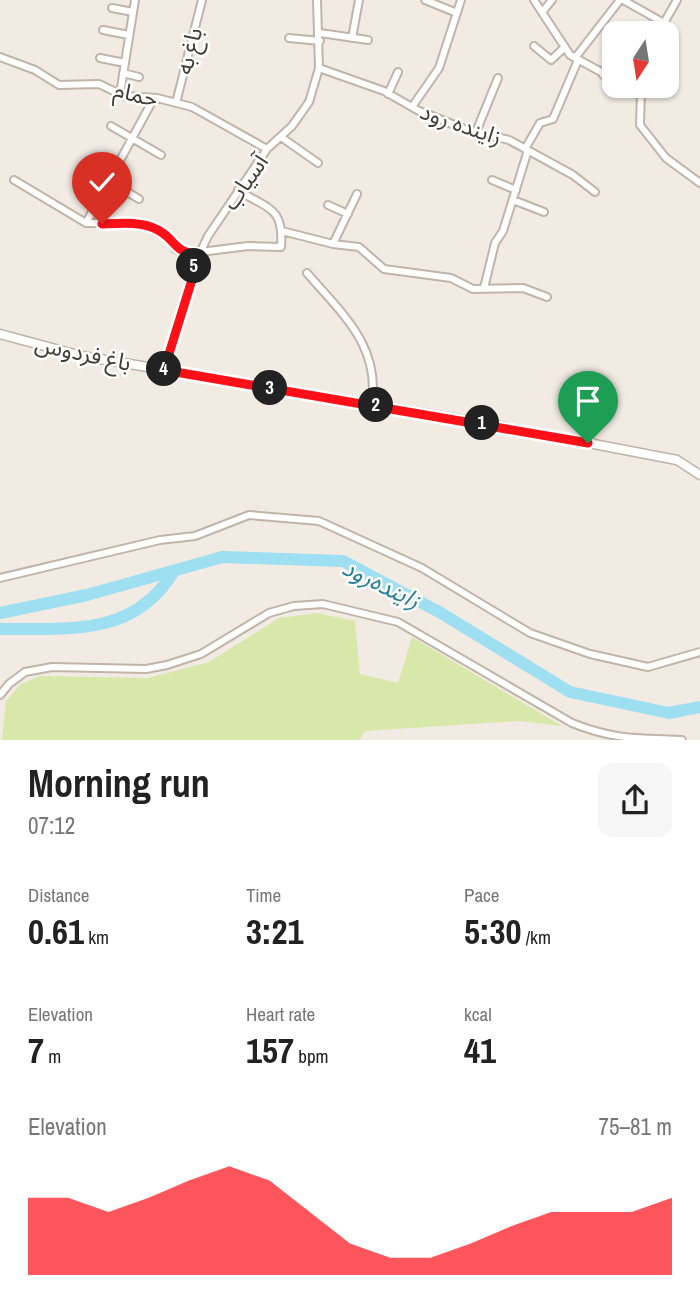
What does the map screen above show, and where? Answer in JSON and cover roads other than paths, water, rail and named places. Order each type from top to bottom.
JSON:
[{"type":"street","points":[[120,94],[135,0]]},
{"type":"street","name":"باغ به","points":[[176,103],[202,0]]},
{"type":"street","name":"آسیاب","points":[[164,370],[200,254],[238,190],[267,149],[292,126],[309,102],[319,68],[317,0]]},
{"type":"street","points":[[352,38],[359,0]]},
{"type":"street","points":[[425,0],[457,13]]},
{"type":"street","points":[[412,107],[439,68],[461,0]]},
{"type":"street","points":[[534,0],[544,10],[565,47],[577,59],[602,74]]},
{"type":"street","points":[[544,10],[552,0]]},
{"type":"street","points":[[484,288],[495,243],[503,231],[527,149],[540,123],[553,119],[577,59],[622,0],[664,23],[677,0]]},
{"type":"street","points":[[112,8],[133,12]]},
{"type":"street","points":[[103,30],[129,34]]},
{"type":"street","points":[[289,38],[368,40]]},
{"type":"street","points":[[534,46],[551,60],[565,47]]},
{"type":"street","name":"حمام","points":[[0,57],[35,70],[59,85],[99,84],[120,94],[176,103],[219,119],[267,149]]},
{"type":"street","points":[[100,58],[125,63]]},
{"type":"street","name":"زاینده رود","points":[[319,68],[476,132],[509,140],[573,175],[595,192]]},
{"type":"street","points":[[388,94],[398,72]]},
{"type":"street","points":[[123,73],[139,77]]},
{"type":"street","points":[[476,132],[498,78]]},
{"type":"street","points":[[86,223],[154,98]]},
{"type":"street","points":[[641,98],[640,125],[666,158],[700,183]]},
{"type":"street","points":[[111,126],[162,155]]},
{"type":"street","points":[[281,137],[318,163]]},
{"type":"street","points":[[97,174],[139,199]]},
{"type":"street","points":[[14,180],[86,223],[134,223],[155,228],[167,236],[175,249],[185,254],[200,254],[227,248],[281,247],[279,216],[238,190]]},
{"type":"street","points":[[492,180],[516,190]]},
{"type":"street","points":[[333,244],[357,194]]},
{"type":"street","points":[[513,200],[544,212]]},
{"type":"street","points":[[328,205],[348,214]]},
{"type":"street","points":[[282,231],[333,244],[359,247],[384,269],[451,278],[472,289],[523,288],[547,297]]},
{"type":"street","points":[[307,273],[359,333],[373,373],[372,405]]},
{"type":"street","name":"باغ فردوس","points":[[0,334],[82,356],[677,460],[700,475]]},
{"type":"street","points":[[0,578],[160,540],[195,536],[249,515],[319,521],[422,568],[530,633],[648,667],[700,652]]},
{"type":"street","points":[[0,695],[25,672],[52,667],[146,669],[167,665],[201,654],[270,613],[295,606],[323,604],[398,622],[572,723],[596,733],[621,739],[682,740]]},
{"type":"waterway","name":"زاینده‌رود","points":[[0,613],[87,595],[222,557],[343,561],[441,613],[570,692],[669,713],[700,707]]},
{"type":"waterway","points":[[0,629],[75,628],[119,619],[158,593],[174,571]]}]
